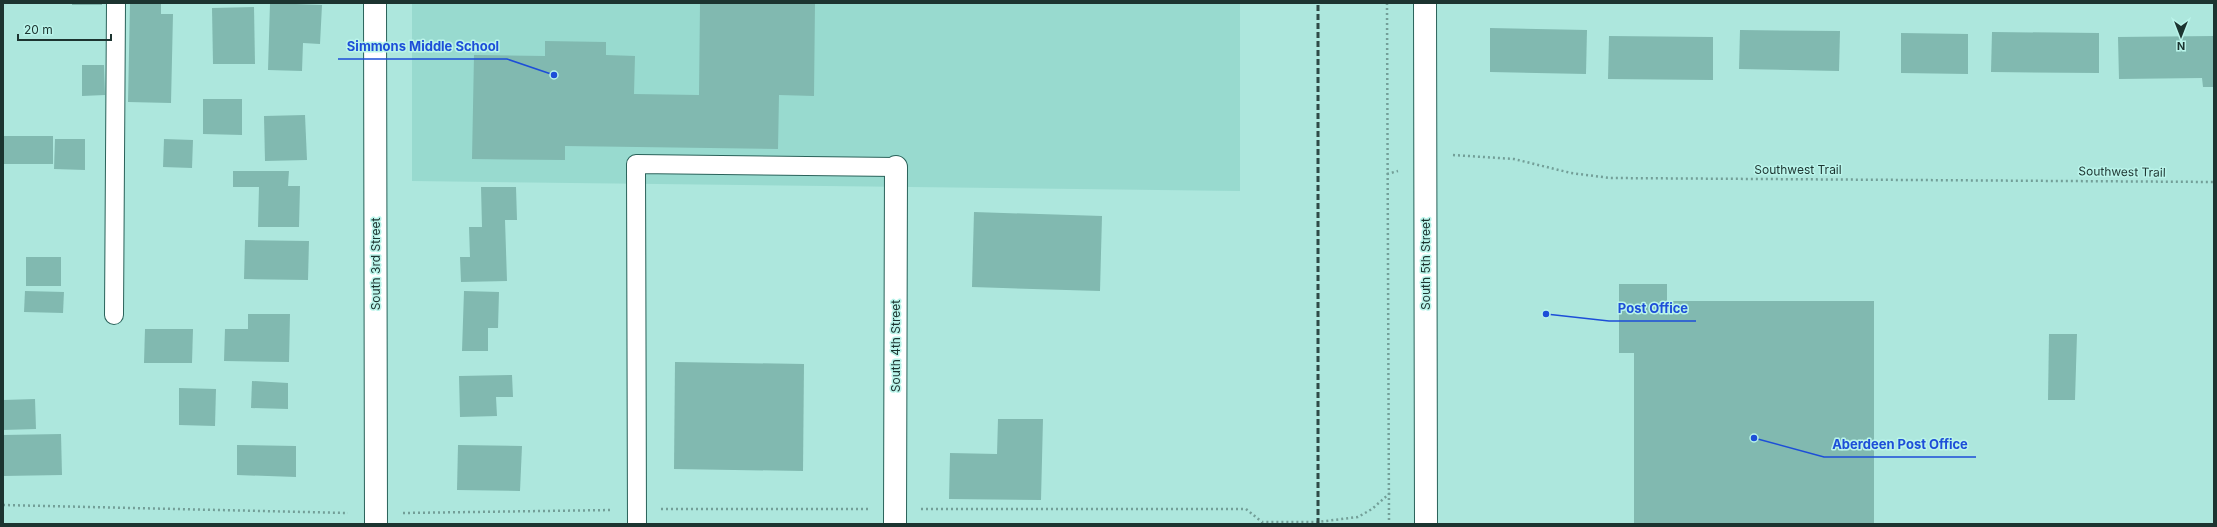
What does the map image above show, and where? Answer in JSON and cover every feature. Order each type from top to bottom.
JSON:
[{"type":"street","name":"South 3rd Street","points":[[375,3],[376,524]]},
{"type":"street","name":"South 5th Street","points":[[1425,3],[1426,524]]},
{"type":"street","name":"South 4th Street","points":[[895,524],[896,167]]},
{"type":"lane","points":[[114,315],[116,3]]},
{"type":"lane","points":[[637,524],[636,164],[896,167]]},
{"type":"path","points":[[1387,3],[1389,524]]},
{"type":"path","name":"Southwest Trail","points":[[1387,174],[1426,161],[1454,155],[1514,159],[1572,173],[1610,178],[2214,182]]},
{"type":"path","points":[[1246,509],[1262,522],[1318,522],[1358,517],[1372,509],[1390,493]]},
{"type":"shaded area","points":[[412,3],[1240,3],[1240,191],[412,181]]},
{"type":"building","points":[[72,3],[102,3],[102,5],[72,5]]},
{"type":"building","points":[[130,3],[161,3],[161,14],[173,14],[171,103],[128,102]]},
{"type":"building","points":[[270,3],[322,5],[320,44],[303,43],[302,71],[268,70]]},
{"type":"building","points":[[700,3],[815,3],[814,96],[779,95],[778,149],[565,146],[565,160],[472,159],[474,55],[545,56],[545,41],[606,42],[606,55],[635,56],[634,94],[699,95]]},
{"type":"building","points":[[254,7],[255,64],[213,64],[212,8]]},
{"type":"building","points":[[1490,28],[1587,30],[1586,74],[1490,72]]},
{"type":"building","points":[[1740,30],[1840,31],[1839,71],[1739,69]]},
{"type":"building","points":[[1992,32],[2099,33],[2099,73],[1991,72]]},
{"type":"building","points":[[1901,33],[1968,34],[1968,74],[1901,73]]},
{"type":"building","points":[[1609,36],[1713,37],[1713,80],[1608,79]]},
{"type":"building","points":[[2214,36],[2214,87],[2203,87],[2202,78],[2119,79],[2118,37]]},
{"type":"building","points":[[82,65],[104,65],[105,95],[82,96]]},
{"type":"building","points":[[203,99],[242,99],[242,135],[203,134]]},
{"type":"building","points":[[305,115],[307,160],[265,161],[264,116]]},
{"type":"building","points":[[3,136],[53,136],[53,164],[3,164]]},
{"type":"building","points":[[55,139],[85,139],[85,170],[54,169]]},
{"type":"building","points":[[164,139],[193,140],[192,168],[163,167]]},
{"type":"building","points":[[233,171],[289,171],[288,186],[300,186],[299,227],[258,227],[259,187],[233,187]]},
{"type":"building","points":[[481,187],[516,187],[517,220],[505,220],[507,281],[461,282],[460,257],[470,257],[469,227],[482,227]]},
{"type":"building","points":[[974,212],[1102,216],[1100,291],[972,287]]},
{"type":"building","points":[[245,240],[309,241],[308,280],[244,279]]},
{"type":"building","points":[[26,257],[61,257],[61,286],[26,286]]},
{"type":"building","points":[[1619,284],[1667,284],[1667,301],[1874,301],[1874,524],[1634,524],[1634,353],[1619,353]]},
{"type":"building","points":[[25,291],[64,292],[63,313],[24,312]]},
{"type":"building","points":[[464,291],[499,292],[498,328],[488,328],[488,351],[462,351]]},
{"type":"building","points":[[248,314],[290,314],[289,362],[224,361],[225,329],[248,329]]},
{"type":"building","points":[[145,329],[193,329],[192,363],[144,363]]},
{"type":"building","points":[[2049,334],[2077,334],[2075,400],[2048,400]]},
{"type":"building","points":[[675,362],[804,364],[803,471],[674,469]]},
{"type":"building","points":[[512,375],[513,397],[496,397],[497,416],[460,417],[459,376]]},
{"type":"building","points":[[252,381],[288,383],[288,409],[251,408]]},
{"type":"building","points":[[179,388],[216,389],[215,426],[179,425]]},
{"type":"building","points":[[35,399],[36,429],[3,430],[3,400]]},
{"type":"building","points":[[998,419],[1043,419],[1041,500],[949,499],[950,453],[997,454]]},
{"type":"building","points":[[61,434],[62,475],[3,476],[3,435]]},
{"type":"building","points":[[237,445],[296,446],[296,477],[237,475]]},
{"type":"building","points":[[458,445],[522,446],[520,491],[457,490]]},
{"type":"railway","points":[[1318,3],[1318,524]]},
{"type":"place","name":"Simmons Middle School","points":[[554,75]]},
{"type":"place","name":"Post Office","points":[[1546,314]]},
{"type":"place","name":"Aberdeen Post Office","points":[[1754,438]]}]
